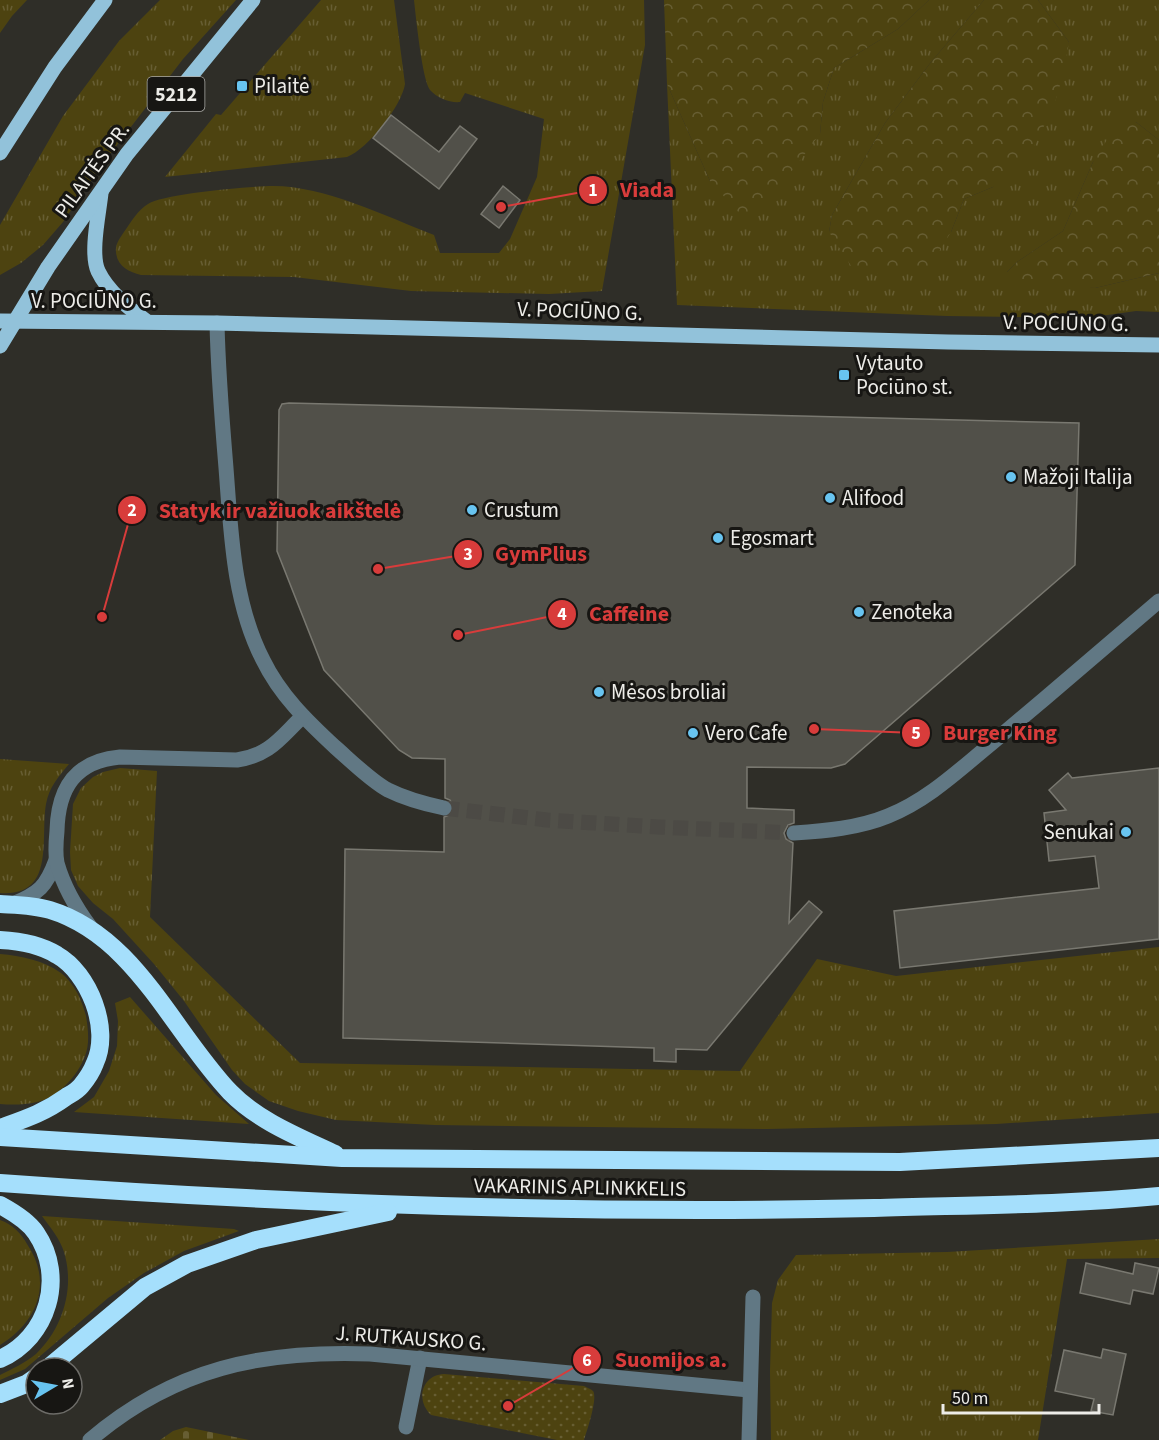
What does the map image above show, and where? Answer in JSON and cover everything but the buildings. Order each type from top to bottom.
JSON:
[{"type":"highway","points":[[6,904],[49,910],[93,931],[118,952],[140,977],[197,1053],[231,1093],[270,1123],[342,1158]]},
{"type":"highway","points":[[0,940],[35,946],[57,955],[76,969],[87,986],[96,1008],[100,1038],[96,1062],[80,1088],[46,1111],[0,1128]]},
{"type":"highway","name":"VAKARINIS APLINKKELIS","points":[[0,1137],[342,1158],[842,1162],[912,1161],[1159,1148]]},
{"type":"highway","name":"VAKARINIS APLINKKELIS","points":[[0,1183],[186,1196],[412,1207],[760,1211],[1130,1199],[1159,1196]]},
{"type":"highway","points":[[1130,1199],[1159,1203]]},
{"type":"highway","points":[[0,1205],[18,1215],[36,1233],[47,1256],[51,1278],[50,1298],[43,1318],[16,1350],[0,1359]]},
{"type":"highway","points":[[62,1356],[145,1287],[187,1264],[256,1240],[412,1207]]},
{"type":"highway","points":[[0,1394],[24,1385]]},
{"type":"main road","points":[[0,153],[55,68],[105,0]]},
{"type":"main road","name":"PILAITĖS PR.","points":[[0,346],[4,319],[135,145],[253,0]]},
{"type":"main road","points":[[101,190],[95,257],[98,271],[124,304],[146,321]]},
{"type":"main road","name":"V. POCIŪNO G.","points":[[4,319],[1159,345]]},
{"type":"street","points":[[217,323],[228,504],[241,596],[246,618],[262,660],[275,682],[302,717],[345,756],[386,789],[414,802],[444,808]]},
{"type":"street","points":[[794,833],[833,829],[875,820],[919,801],[1013,726],[1159,600]]},
{"type":"street","points":[[6,904],[33,895],[42,889],[49,878],[56,860],[57,813],[60,800],[75,775],[89,765],[103,758],[120,757],[237,760],[250,758],[266,751],[302,717]]},
{"type":"street","points":[[56,860],[69,894],[93,931]]},
{"type":"street","points":[[749,1440],[753,1297]]},
{"type":"street","name":"J. RUTKAUSKO G.","points":[[90,1440],[125,1413],[186,1380],[253,1360],[287,1355],[329,1353],[420,1358],[750,1390]]},
{"type":"street","points":[[406,1427],[420,1358]]},
{"type":"green space","points":[[0,0],[27,0],[0,33]]},
{"type":"green space","points":[[160,0],[236,0],[183,59],[101,166],[63,222],[43,245],[21,263],[0,275],[0,225],[63,116],[119,41]]},
{"type":"green space","points":[[321,0],[394,0],[405,84],[398,103],[374,136],[347,157],[165,177],[216,114],[221,115]]},
{"type":"green space","points":[[414,0],[644,0],[645,45],[602,291],[549,294],[411,291],[294,277],[141,275],[121,265],[116,252],[118,241],[135,216],[148,204],[188,194],[273,186],[293,187],[334,196],[375,211],[434,235],[440,253],[499,253],[510,239],[537,177],[544,119],[465,93],[460,102],[452,102],[433,93],[424,74]]},
{"type":"green space","points":[[664,0],[929,0],[898,29],[834,68],[823,102],[820,134],[762,210],[739,213],[710,181],[667,84]]},
{"type":"green space","points":[[929,0],[984,0],[931,62],[885,123],[832,215],[829,232],[951,232],[964,199],[993,187],[1069,42],[1038,0],[1159,0],[1159,140],[1136,122],[1093,162],[1063,231],[1017,262],[1007,272],[1095,288],[1159,273],[1159,312],[1136,311],[1086,318],[947,316],[677,305],[667,84],[710,181],[820,134],[823,102],[834,68],[898,29]]},
{"type":"green space","points":[[984,0],[1038,0],[1069,42],[1054,106],[1024,166],[993,187],[964,199],[951,232],[928,269],[857,275],[829,232],[832,215],[885,123],[931,62]]},
{"type":"green space","points":[[1136,122],[1159,140],[1159,273],[1095,288],[1008,283],[1007,272],[1017,262],[1063,231],[1093,162],[1117,124]]},
{"type":"green space","points":[[0,759],[69,764],[55,782],[47,798],[44,849],[38,876],[30,886],[18,892],[0,893]]},
{"type":"green space","points":[[120,768],[157,771],[150,917],[300,1063],[740,1071],[817,959],[896,976],[1159,947],[1159,1113],[996,1124],[767,1129],[435,1125],[336,1120],[298,1111],[269,1101],[245,1084],[232,1070],[184,1001],[154,964],[113,919],[93,903],[78,886],[71,870],[73,804],[81,788],[93,777]]},
{"type":"green space","points":[[0,954],[32,959],[61,973],[77,992],[86,1016],[88,1041],[82,1064],[66,1085],[45,1100],[0,1104]]},
{"type":"green space","points":[[130,997],[216,1095],[249,1124],[74,1112],[94,1097],[109,1071],[117,1046],[118,1021],[115,1003]]},
{"type":"green space","points":[[42,1216],[239,1231],[184,1251],[144,1273],[108,1298],[40,1356],[33,1356],[45,1344],[60,1320],[67,1293],[67,1266],[64,1252]]},
{"type":"green space","points":[[0,1220],[12,1226],[25,1240],[35,1258],[40,1287],[38,1300],[24,1325],[0,1345]]},
{"type":"green space","points":[[1159,1239],[1159,1258],[1067,1259],[1038,1440],[771,1440],[772,1303],[778,1280],[796,1255],[947,1252]]},
{"type":"green space","points":[[24,1362],[24,1369],[0,1380],[0,1375]]},
{"type":"green space","points":[[444,1374],[587,1387],[593,1391],[594,1400],[584,1440],[557,1440],[431,1415],[423,1402],[423,1389],[430,1379]]},
{"type":"green space","points":[[186,1427],[249,1440],[160,1440],[173,1431]]},
{"type":"tunnel","points":[[444,808],[547,820],[794,833]]},
{"type":"place","name":"Pilaitė","points":[[242,86]]},
{"type":"place","name":"Viada","points":[[501,207]]},
{"type":"place","name":"Vytauto Pociūno st.","points":[[844,375]]},
{"type":"place","name":"Mažoji Italija","points":[[1011,477]]},
{"type":"place","name":"Alifood","points":[[830,498]]},
{"type":"place","name":"Crustum","points":[[472,510]]},
{"type":"place","name":"Egosmart","points":[[718,538]]},
{"type":"place","name":"GymPlius","points":[[378,569]]},
{"type":"place","name":"Zenoteka","points":[[859,612]]},
{"type":"place","name":"Statyk ir važiuok aikštelė","points":[[102,617]]},
{"type":"place","name":"Caffeine","points":[[458,635]]},
{"type":"place","name":"Mėsos broliai","points":[[599,692]]},
{"type":"place","name":"Burger King","points":[[814,729]]},
{"type":"place","name":"Vero Cafe","points":[[693,733]]},
{"type":"place","name":"Senukai","points":[[1126,832]]},
{"type":"place","name":"Suomijos a.","points":[[508,1406]]}]
